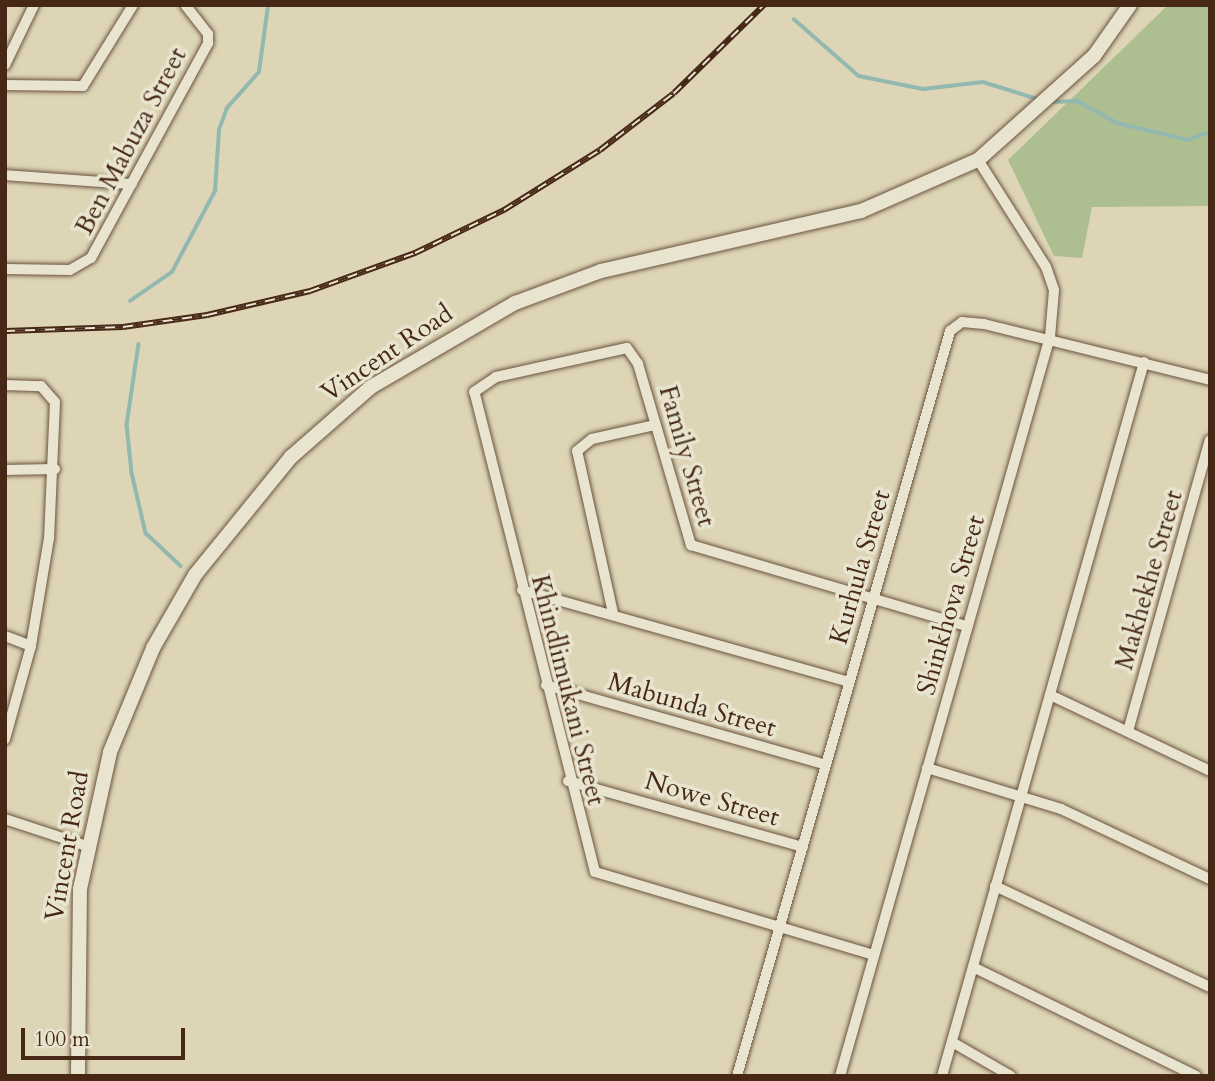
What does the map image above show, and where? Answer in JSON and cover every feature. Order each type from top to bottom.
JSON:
[{"type":"main road","points":[[1120,23],[1138,5]]},
{"type":"main road","name":"Vincent Road","points":[[78,1076],[75,945],[87,846],[126,708],[195,575],[260,489],[371,387],[446,338],[547,289],[649,258],[861,211],[978,160],[1020,128],[1084,64],[1120,23],[1122,6]]},
{"type":"main road","name":"Vincent Road","points":[[1084,64],[1122,6]]},
{"type":"main road","name":"Vincent Road","points":[[75,1025],[86,1076]]},
{"type":"street","points":[[5,65],[7,48],[34,5]]},
{"type":"street","points":[[5,85],[83,86],[133,5]]},
{"type":"street","name":"Ben Mabuza Street","points":[[5,269],[70,270],[85,264],[132,184],[208,43],[206,31],[185,5]]},
{"type":"street","name":"Shinkhova Street","points":[[840,1076],[1051,337],[1050,277],[978,160]]},
{"type":"street","points":[[5,175],[132,184]]},
{"type":"street","name":"Kurhula Street","points":[[737,1076],[950,331],[968,321],[1051,337],[1210,380]]},
{"type":"street","name":"Family Street","points":[[627,348],[635,356],[691,545],[967,626]]},
{"type":"street","name":"Khindlimukani Street","points":[[627,348],[496,377],[474,392],[568,781],[600,877],[874,955]]},
{"type":"street","points":[[942,1076],[1144,362]]},
{"type":"street","points":[[5,385],[46,388],[55,402],[55,469],[31,646],[6,732]]},
{"type":"street","points":[[613,613],[577,451],[592,439],[655,425]]},
{"type":"street","name":"Makhekhe Street","points":[[1128,731],[1210,440]]},
{"type":"street","points":[[5,470],[55,469]]},
{"type":"street","points":[[522,590],[613,613],[849,682]]},
{"type":"street","points":[[5,636],[31,646]]},
{"type":"street","name":"Mabunda Street","points":[[546,685],[826,765]]},
{"type":"street","points":[[1050,695],[1208,770],[1210,757]]},
{"type":"street","points":[[926,768],[1021,794],[1210,879]]},
{"type":"street","name":"Nowe Street","points":[[568,781],[803,847]]},
{"type":"street","points":[[5,819],[87,846]]},
{"type":"street","points":[[995,886],[1210,987]]},
{"type":"street","points":[[973,967],[1196,1076]]},
{"type":"street","points":[[952,1042],[1011,1076]]},
{"type":"green space","points":[[1168,5],[1210,5],[1210,206],[1092,207],[1082,258],[1054,256],[1008,160]]},
{"type":"waterway","points":[[130,301],[172,272],[215,191],[219,130],[227,108],[259,72],[268,5]]},
{"type":"waterway","points":[[794,19],[859,76],[923,89],[983,82],[1038,99]]},
{"type":"waterway","points":[[1049,102],[1078,101],[1117,123],[1188,140],[1210,132]]},
{"type":"waterway","points":[[139,344],[127,425],[132,473],[146,533],[181,566]]},
{"type":"railway","points":[[5,331],[123,327],[207,315],[310,291],[415,253],[504,210],[600,150],[674,93],[764,5]]}]
